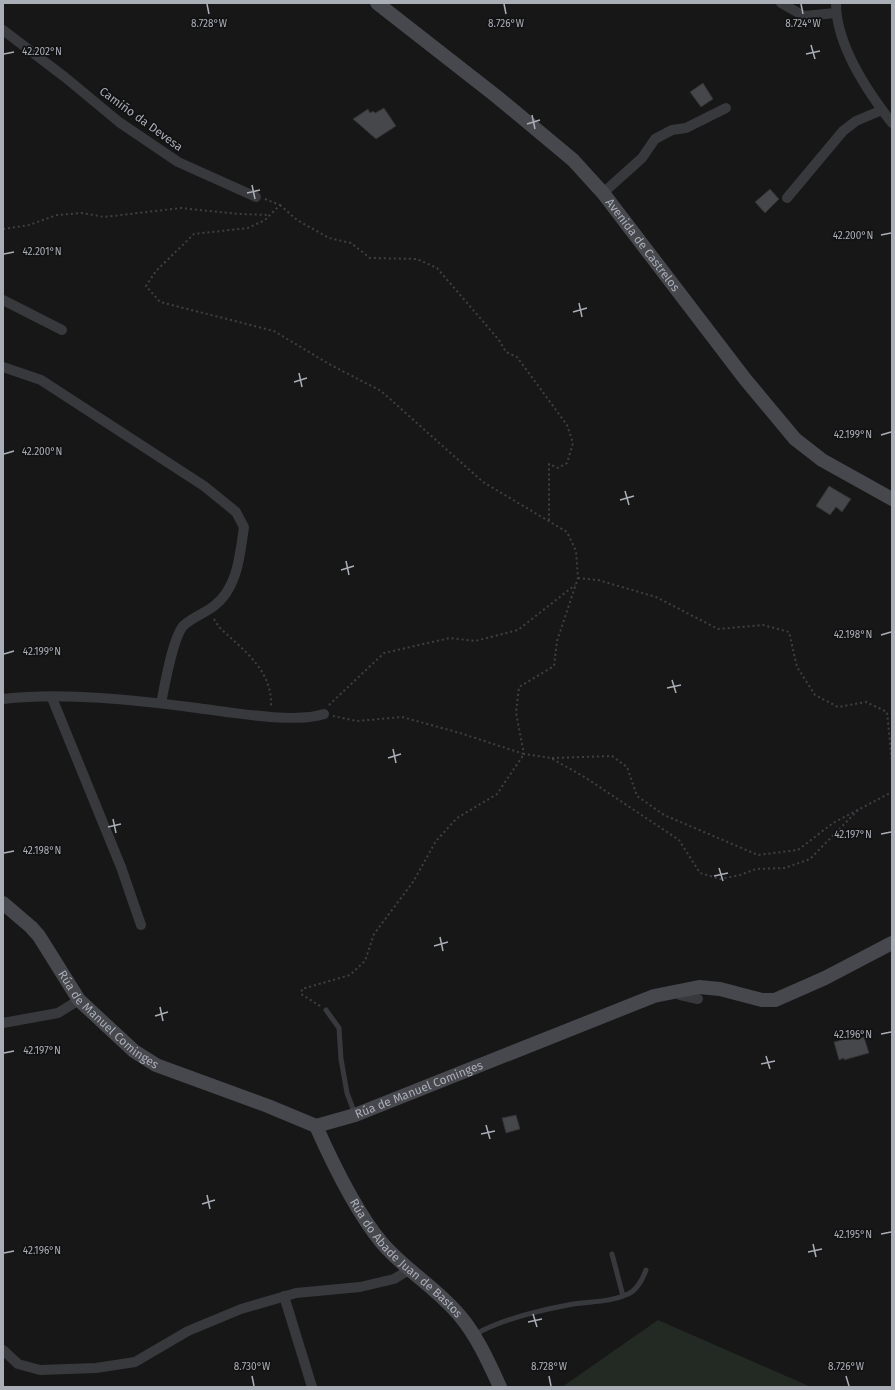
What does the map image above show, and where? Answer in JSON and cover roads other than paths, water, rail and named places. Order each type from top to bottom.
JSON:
[{"type":"street","name":"Avenida de Castrelos","points":[[377,3],[553,142],[573,160],[603,193],[745,379],[795,439],[822,460],[892,499]]},
{"type":"street","points":[[781,3],[804,16],[836,8],[838,27],[848,52],[882,110],[892,123]]},
{"type":"street","name":"Camiño da Devesa","points":[[3,30],[66,78],[119,122],[178,162],[256,196]]},
{"type":"street","points":[[603,193],[642,158],[655,139],[672,130],[686,128],[726,108]]},
{"type":"street","points":[[787,198],[843,131],[856,121],[882,110]]},
{"type":"street","points":[[3,300],[62,330]]},
{"type":"street","points":[[3,367],[41,380],[204,486],[236,512],[244,527],[237,570],[228,589],[216,605],[183,626],[175,646],[161,703]]},
{"type":"street","points":[[52,698],[121,867],[141,925]]},
{"type":"street","points":[[3,699],[52,698],[161,703],[271,716],[313,718],[324,714]]},
{"type":"street","name":"Rúa de Manuel Cominges","points":[[3,903],[31,927],[39,936],[79,1000],[134,1051],[156,1065],[268,1106],[316,1126],[355,1115],[654,996],[699,987],[720,989],[762,1000],[775,1000],[825,978],[892,943]]},
{"type":"street","points":[[678,990],[680,995],[698,999]]},
{"type":"street","points":[[3,1023],[58,1013],[79,1000]]},
{"type":"street","name":"Rúa do Abade Juan de Bastos","points":[[316,1126],[360,1210],[382,1243],[409,1270],[447,1302],[460,1316],[473,1336],[500,1387]]},
{"type":"street","points":[[3,1350],[18,1364],[40,1370],[96,1368],[135,1362],[145,1358],[155,1350],[188,1332],[241,1309],[296,1293],[360,1287],[394,1279],[409,1270]]},
{"type":"street","points":[[284,1296],[312,1387]]},
{"type":"lane","points":[[326,1010],[339,1028],[341,1058],[347,1093],[355,1115]]},
{"type":"lane","points":[[612,1254],[623,1296]]},
{"type":"lane","points":[[473,1336],[490,1326],[538,1312],[623,1296],[630,1293],[642,1280],[646,1270]]}]
